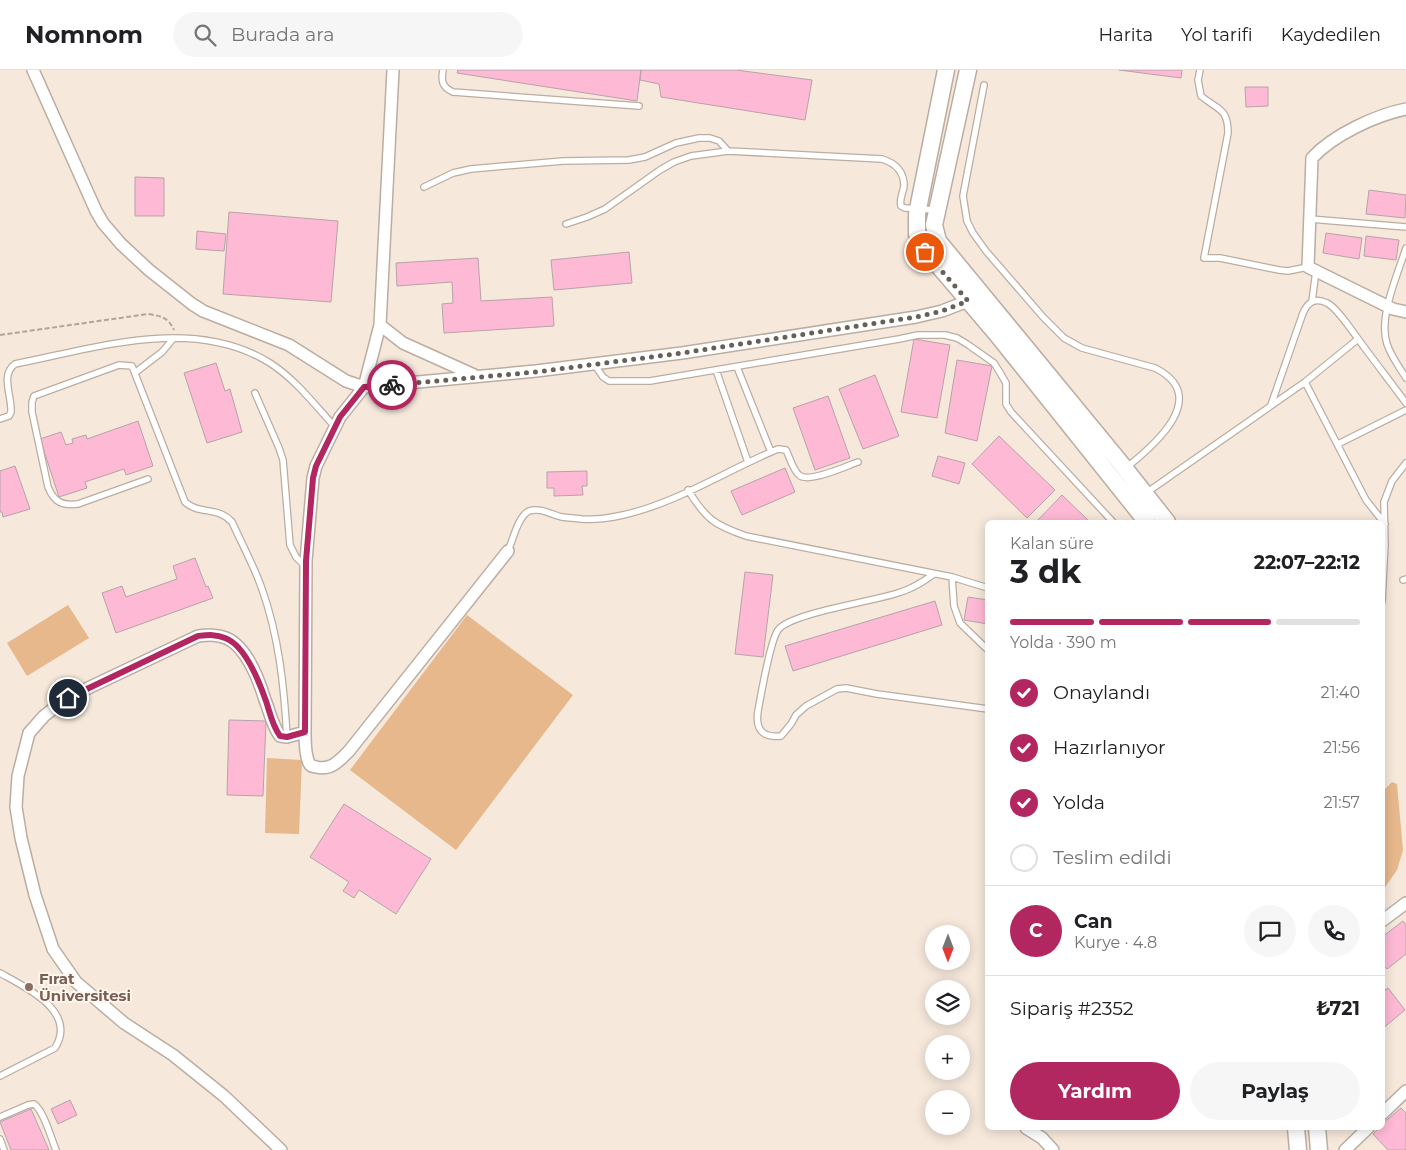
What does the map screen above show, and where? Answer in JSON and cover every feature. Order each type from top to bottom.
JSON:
[{"type":"main road","points":[[946,70],[918,209],[917,234],[920,244],[1119,473]]},
{"type":"main road","points":[[968,70],[937,210],[935,231],[945,250],[1138,498],[1165,520]]},
{"type":"main road","points":[[1138,498],[1147,520]]},
{"type":"main road","points":[[1296,1130],[1298,1150]]},
{"type":"main road","points":[[1317,1130],[1319,1150]]},
{"type":"street","points":[[33,70],[96,211],[103,223],[121,244],[175,291],[203,311],[289,345],[346,381],[364,387],[536,372],[682,353],[899,320],[942,311],[968,301]]},
{"type":"street","points":[[393,70],[380,325],[364,387],[340,417],[316,466],[313,478],[306,567],[305,732],[306,752],[309,763],[312,766],[320,768],[336,764],[349,751],[508,551]]},
{"type":"street","points":[[1406,109],[1387,113],[1335,138],[1321,147],[1312,158],[1310,219],[1312,269],[1388,306],[1406,312]]},
{"type":"street","points":[[380,325],[403,343],[475,376]]},
{"type":"street","points":[[281,1150],[224,1096],[173,1054],[124,1023],[76,982],[53,949],[34,895],[16,807],[18,776],[29,733],[44,716],[68,698],[198,636],[213,635],[234,642],[249,663],[265,698],[274,728],[280,736],[287,737],[305,732]]},
{"type":"street","points":[[1385,920],[1406,904]]},
{"type":"street","points":[[1385,1111],[1406,1091]]},
{"type":"street","points":[[1029,1130],[1042,1138],[1053,1150]]},
{"type":"street","points":[[1345,1150],[1366,1130]]},
{"type":"lane","points":[[443,70],[441,80],[453,92],[639,106]]},
{"type":"lane","points":[[1200,70],[1198,80],[1201,96],[1224,113],[1228,122],[1228,133],[1204,258],[1220,258],[1288,271],[1312,269],[1312,301]]},
{"type":"lane","points":[[984,85],[963,196],[967,221],[974,233],[992,258],[1050,325],[1064,338],[1082,348],[1155,368],[1163,372],[1174,383],[1179,405],[1174,419],[1146,452],[1119,473]]},
{"type":"lane","points":[[424,187],[453,173],[471,169],[563,161],[629,160],[645,157],[676,143],[699,138],[710,138],[719,141],[728,151]]},
{"type":"lane","points":[[566,224],[587,218],[605,209],[674,162],[690,156],[728,151],[882,159],[895,165],[901,172],[904,185],[901,198],[902,206],[937,210]]},
{"type":"lane","points":[[1310,219],[1406,227]]},
{"type":"lane","points":[[1406,248],[1388,306],[1385,328],[1386,342],[1397,365],[1406,378]]},
{"type":"lane","points":[[1271,405],[1303,313],[1308,303],[1312,301],[1329,303],[1406,403]]},
{"type":"lane","points":[[594,364],[609,381],[650,381],[899,339],[918,334],[945,335],[957,338],[994,364],[1006,383],[1006,404],[1011,412],[1111,520]]},
{"type":"lane","points":[[0,419],[9,416],[11,412],[7,378],[8,372],[15,364],[139,339],[195,339],[248,352],[270,364],[294,383],[335,427]]},
{"type":"lane","points":[[136,372],[176,339]]},
{"type":"lane","points":[[1138,498],[1306,382],[1358,339]]},
{"type":"lane","points":[[148,479],[78,504],[68,505],[55,500],[48,487],[32,412],[34,396],[119,365],[132,366],[136,372],[185,502],[196,508],[226,515],[232,522],[262,587],[281,662],[287,737]]},
{"type":"lane","points":[[737,367],[771,452]]},
{"type":"lane","points":[[716,370],[748,462]]},
{"type":"lane","points":[[1306,382],[1370,507],[1381,520]]},
{"type":"lane","points":[[255,393],[283,460],[290,545],[296,557],[306,567]]},
{"type":"lane","points":[[1338,444],[1406,410]]},
{"type":"lane","points":[[508,551],[520,521],[524,514],[531,510],[540,510],[561,516],[584,519],[623,515],[659,505],[748,462],[782,449],[786,450],[797,474],[802,478],[808,478],[858,462]]},
{"type":"lane","points":[[1385,520],[1384,502],[1388,488],[1406,463]]},
{"type":"lane","points":[[688,490],[700,508],[716,524],[746,536],[952,577],[985,587]]},
{"type":"lane","points":[[1385,524],[1385,544]]},
{"type":"lane","points":[[934,574],[916,586],[900,593],[804,616],[786,623],[780,628],[774,639],[760,697],[757,716],[759,727],[763,734],[781,736],[792,724],[796,714],[806,706],[837,689],[846,688],[985,709]]},
{"type":"lane","points":[[952,577],[954,606],[960,623],[985,647]]},
{"type":"lane","points":[[0,973],[40,996],[51,1006],[56,1014],[60,1034],[59,1042],[55,1048],[0,1076]]},
{"type":"lane","points":[[0,1117],[28,1104],[34,1104],[42,1114],[56,1150]]},
{"type":"lane","points":[[0,1139],[4,1150]]},
{"type":"path","points":[[0,335],[148,314],[165,318],[170,322],[176,339]]},
{"type":"shaded area","points":[[68,605],[89,638],[27,676],[7,643]]},
{"type":"shaded area","points":[[467,615],[573,695],[456,850],[350,770]]},
{"type":"shaded area","points":[[267,758],[302,760],[299,834],[265,833]]},
{"type":"shaded area","points":[[1392,782],[1397,784],[1403,850],[1397,870],[1385,887],[1385,789]]},
{"type":"building","points":[[458,70],[641,70],[637,101],[457,73]]},
{"type":"building","points":[[641,70],[736,70],[812,80],[805,120],[661,97],[659,84],[640,80]]},
{"type":"building","points":[[1119,70],[1182,70],[1181,78]]},
{"type":"building","points":[[1245,87],[1268,87],[1268,106],[1246,107]]},
{"type":"building","points":[[135,177],[164,178],[164,216],[135,216]]},
{"type":"building","points":[[1369,190],[1406,195],[1405,218],[1366,214]]},
{"type":"building","points":[[229,212],[338,221],[331,302],[223,294]]},
{"type":"building","points":[[197,231],[226,234],[224,251],[196,249]]},
{"type":"building","points":[[1326,233],[1362,238],[1359,259],[1323,253]]},
{"type":"building","points":[[1366,236],[1399,240],[1396,260],[1364,256]]},
{"type":"building","points":[[629,252],[632,283],[554,290],[551,260]]},
{"type":"building","points":[[478,258],[481,301],[552,297],[554,326],[444,333],[442,304],[453,303],[452,282],[397,286],[396,263]]},
{"type":"building","points":[[914,339],[950,345],[937,418],[901,412]]},
{"type":"building","points":[[957,360],[992,366],[977,441],[945,433]]},
{"type":"building","points":[[216,363],[225,391],[230,389],[242,432],[207,443],[184,373]]},
{"type":"building","points":[[875,375],[899,436],[863,449],[839,389]]},
{"type":"building","points":[[828,396],[850,458],[815,470],[793,408]]},
{"type":"building","points":[[138,421],[153,466],[126,475],[124,469],[85,482],[87,488],[59,497],[40,439],[61,432],[66,445],[73,443],[72,439],[86,435],[87,439]]},
{"type":"building","points":[[999,436],[1055,490],[1027,518],[972,464]]},
{"type":"building","points":[[938,456],[965,463],[959,484],[932,476]]},
{"type":"building","points":[[15,466],[30,509],[3,517],[2,512],[0,512],[0,471]]},
{"type":"building","points":[[785,468],[795,492],[742,515],[731,491]]},
{"type":"building","points":[[587,471],[587,486],[582,486],[583,495],[554,496],[554,488],[547,488],[547,472]]},
{"type":"building","points":[[1062,495],[1088,520],[1038,520]]},
{"type":"building","points":[[195,558],[206,587],[208,586],[213,598],[116,633],[102,593],[122,586],[126,597],[177,579],[173,566]]},
{"type":"building","points":[[745,572],[773,575],[763,657],[735,654]]},
{"type":"building","points":[[968,597],[985,600],[985,624],[964,620]]},
{"type":"building","points":[[935,601],[942,625],[793,671],[785,646]]},
{"type":"building","points":[[229,720],[266,721],[263,796],[227,795]]},
{"type":"building","points":[[344,804],[431,859],[396,914],[359,890],[354,898],[343,891],[349,882],[310,857]]},
{"type":"building","points":[[1403,921],[1406,925],[1406,954],[1387,969],[1385,967],[1385,935]]},
{"type":"building","points":[[1388,988],[1405,1010],[1385,1027],[1385,990]]},
{"type":"building","points":[[70,1100],[77,1115],[58,1124],[51,1109]]},
{"type":"building","points":[[1401,1108],[1406,1113],[1406,1150],[1388,1150],[1373,1134],[1377,1130],[1385,1130],[1385,1121]]},
{"type":"building","points":[[31,1109],[49,1150],[11,1150],[0,1122]]},
{"type":"way so far","points":[[392,385],[475,376],[536,372],[682,353],[890,322],[942,311],[968,301],[925,252]]},
{"type":"place","name":"Fırat Üniversitesi","points":[[29,987]]},
{"type":"route","points":[[68,698],[198,636],[213,635],[234,642],[244,654],[265,698],[274,728],[280,736],[294,736],[305,732],[306,561],[308,524],[316,466],[340,417],[364,387],[392,385]]}]
